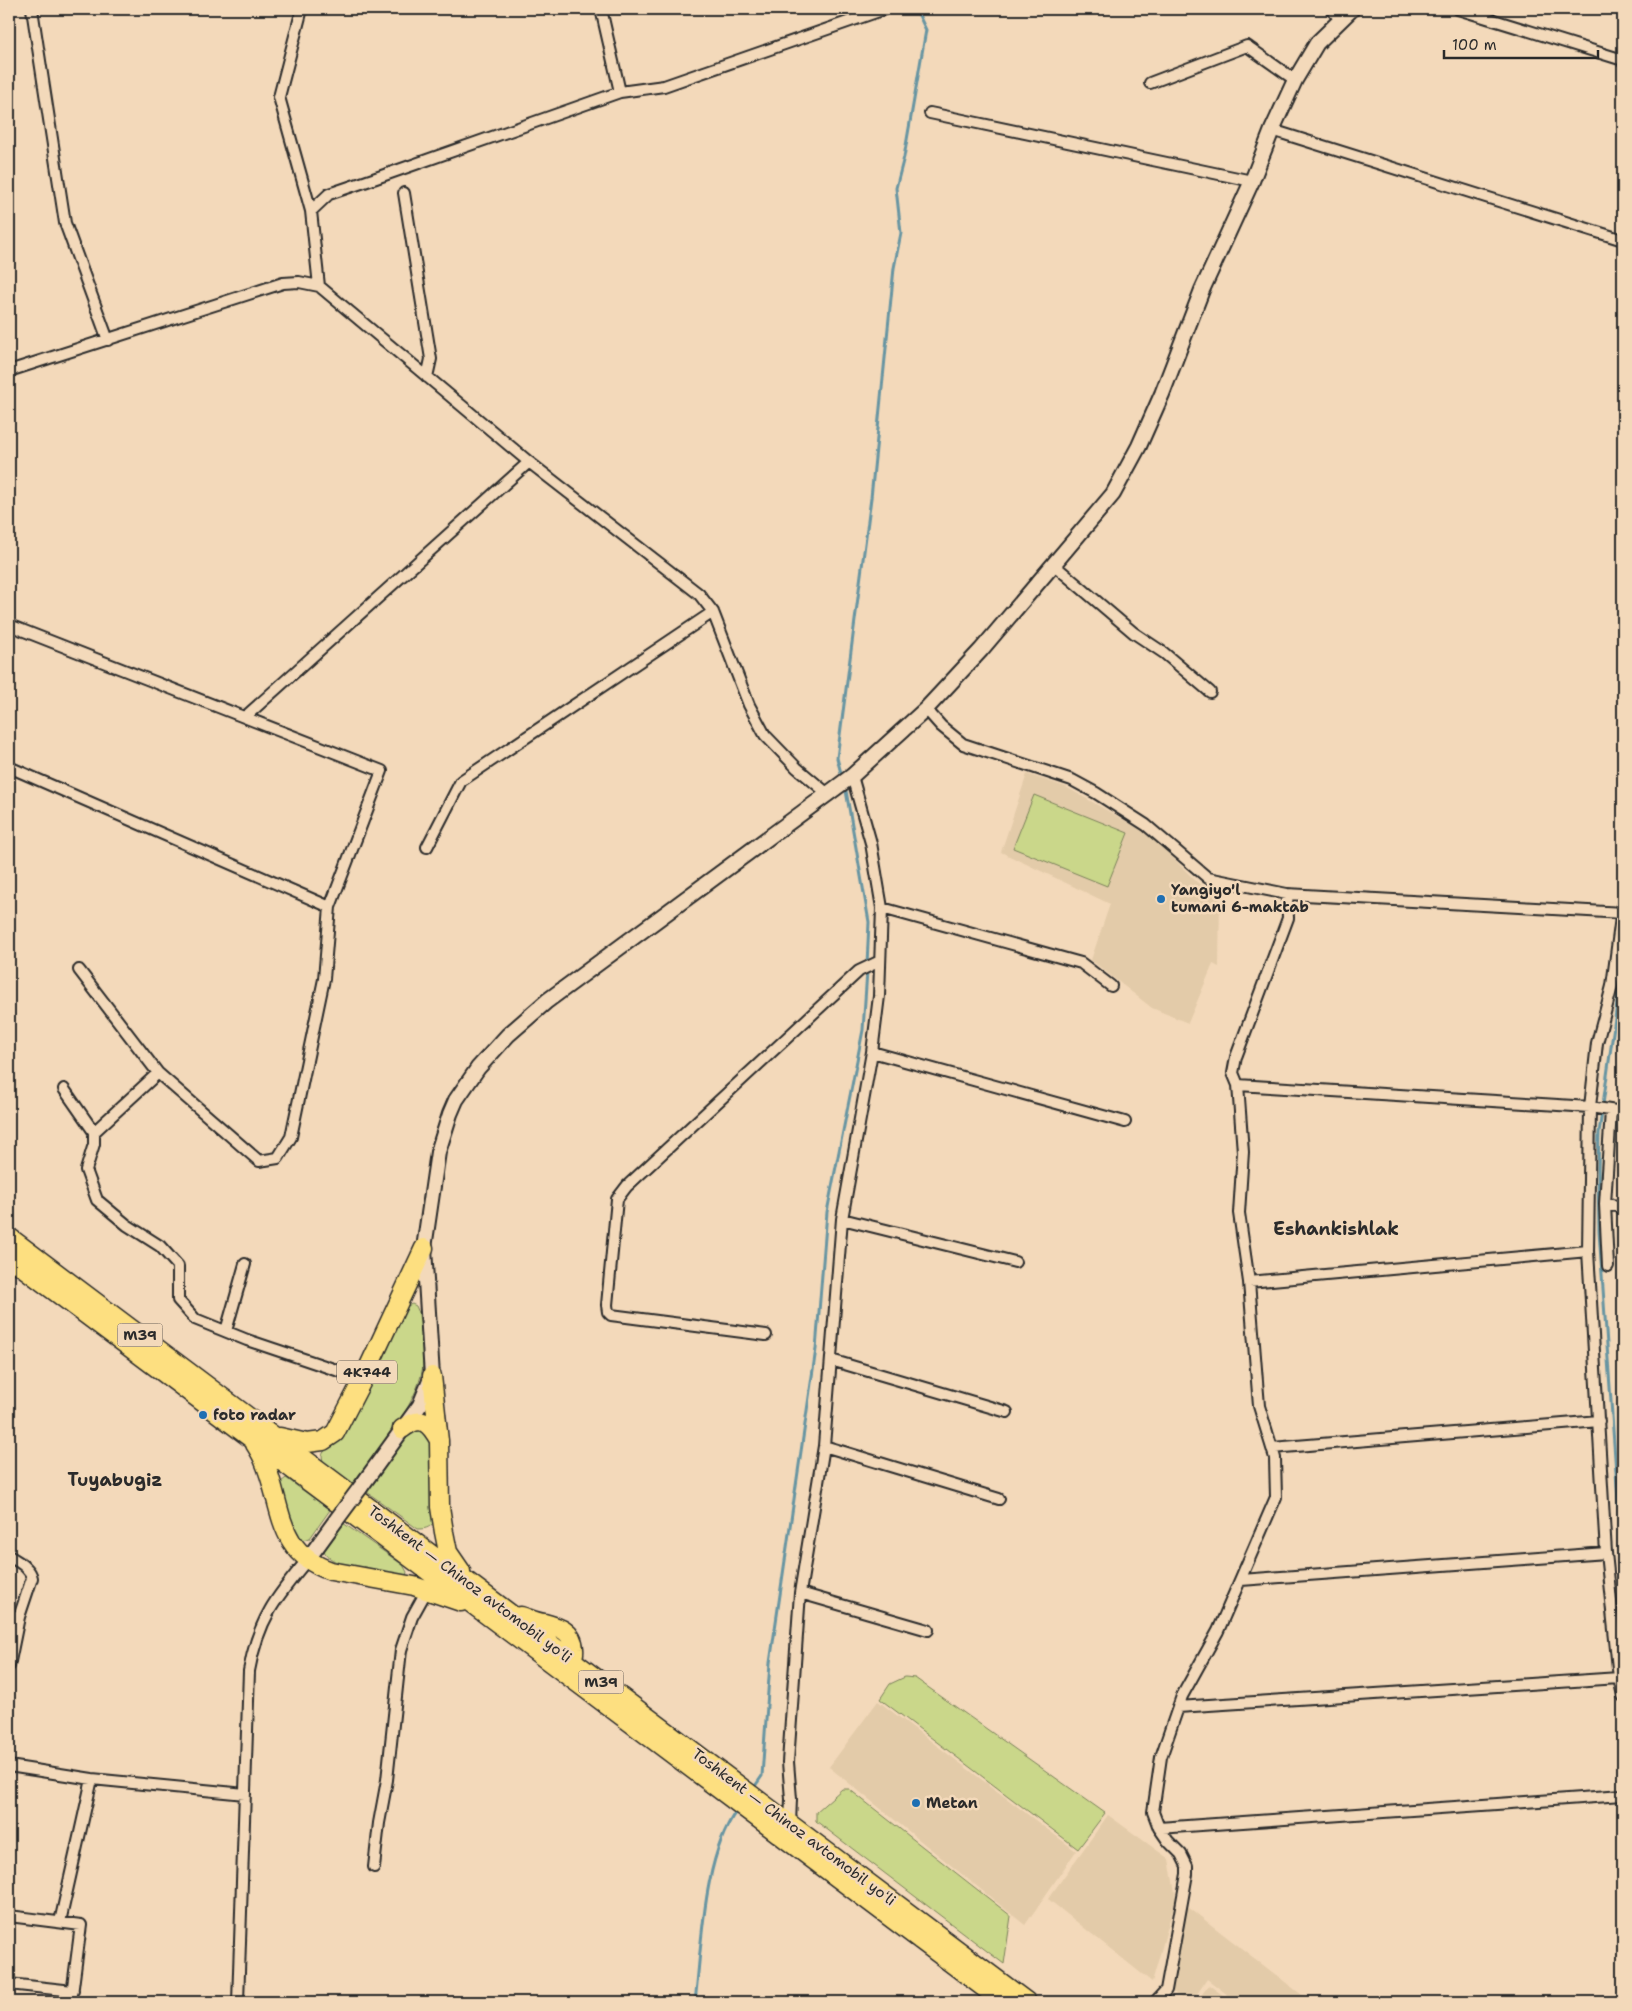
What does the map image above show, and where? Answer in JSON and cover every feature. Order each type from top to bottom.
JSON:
[{"type":"highway","name":"Toshkent — Chinoz avtomobil yoʻli","points":[[9,1237],[182,1377],[252,1439],[478,1608],[565,1664],[730,1788],[1027,2002]]},
{"type":"highway","name":"4К744","points":[[270,1434],[307,1443],[323,1441],[330,1437],[340,1425],[364,1379],[424,1248]]},
{"type":"highway","name":"Toshkent — Chinoz avtomobil yoʻli","points":[[9,1257],[182,1377],[270,1434],[506,1610],[562,1628],[571,1637],[574,1653],[565,1664]]},
{"type":"highway","points":[[432,1376],[439,1441],[440,1507],[448,1552],[468,1582]]},
{"type":"highway","points":[[402,1429],[412,1421],[420,1421],[432,1429],[439,1441]]},
{"type":"highway","points":[[252,1439],[264,1460],[286,1532],[296,1548],[308,1559],[322,1568],[331,1571],[414,1586],[478,1608]]},
{"type":"highway","name":"Toshkent — Chinoz avtomobil yoʻli","points":[[778,1821],[1003,2002]]},
{"type":"main road","points":[[308,1559],[420,1405],[432,1376],[424,1248],[434,1176],[445,1128],[456,1100],[467,1083],[493,1051],[521,1023],[547,1001],[852,776],[926,709],[981,650],[1113,494],[1139,446],[1162,394],[1202,290],[1296,80],[1336,14],[1352,9]]},
{"type":"street","points":[[32,9],[65,224],[108,340]]},
{"type":"street","points":[[302,9],[279,97],[311,212],[320,286]]},
{"type":"street","points":[[602,9],[620,92]]},
{"type":"street","points":[[311,212],[329,194],[620,92],[664,86],[886,9]]},
{"type":"street","points":[[1458,9],[1623,60]]},
{"type":"street","points":[[1150,83],[1247,46],[1296,80]]},
{"type":"street","points":[[930,113],[1252,181]]},
{"type":"street","points":[[1272,130],[1623,240]]},
{"type":"street","points":[[404,193],[431,359],[427,378]]},
{"type":"street","points":[[9,371],[283,283],[299,282],[320,286],[427,378],[530,462],[699,594],[714,612],[749,705],[766,735],[790,761],[832,791]]},
{"type":"street","points":[[245,717],[530,462]]},
{"type":"street","points":[[1053,564],[1134,633],[1164,653],[1210,692]]},
{"type":"street","points":[[427,847],[461,781],[714,612]]},
{"type":"street","points":[[9,625],[382,771],[330,907],[322,989],[291,1137],[278,1158],[259,1161],[158,1074],[79,970]]},
{"type":"street","points":[[926,709],[941,726],[963,744],[1072,780],[1096,793],[1146,826],[1208,878],[1287,894],[1622,913]]},
{"type":"street","points":[[9,767],[330,907]]},
{"type":"street","points":[[778,1821],[791,1799],[788,1762],[800,1593],[824,1446],[842,1219],[872,1052],[880,996],[882,908],[871,843],[852,776]]},
{"type":"street","points":[[1169,2002],[1166,1990],[1187,1866],[1181,1854],[1168,1841],[1159,1828],[1153,1812],[1161,1757],[1182,1696],[1218,1631],[1276,1497],[1275,1458],[1259,1406],[1249,1282],[1239,1213],[1243,1152],[1238,1085],[1233,1073],[1236,1057],[1288,918],[1287,894]]},
{"type":"street","points":[[1623,902],[1612,986],[1597,1043],[1590,1107],[1588,1251],[1606,1553],[1619,1678],[1623,1696]]},
{"type":"street","points":[[882,908],[1081,963],[1110,986]]},
{"type":"street","points":[[766,1335],[611,1315],[607,1305],[617,1199],[627,1186],[859,971],[880,961]]},
{"type":"street","points":[[872,1052],[1125,1122]]},
{"type":"street","points":[[94,1132],[158,1074]]},
{"type":"street","points":[[1238,1085],[1590,1107],[1623,1112]]},
{"type":"street","points":[[64,1089],[94,1132],[94,1144],[86,1170],[98,1200],[127,1225],[160,1246],[178,1266],[178,1300],[195,1319],[364,1379]]},
{"type":"street","points":[[1608,1266],[1604,1204],[1611,1111]]},
{"type":"street","points":[[1604,1204],[1623,1207]]},
{"type":"street","points":[[842,1219],[1015,1262]]},
{"type":"street","points":[[1249,1282],[1588,1251]]},
{"type":"street","points":[[226,1331],[245,1264]]},
{"type":"street","points":[[831,1360],[1007,1412]]},
{"type":"street","points":[[1272,1448],[1599,1421]]},
{"type":"street","points":[[824,1446],[999,1499]]},
{"type":"street","points":[[1241,1580],[1606,1553]]},
{"type":"street","points":[[9,1556],[28,1569],[32,1578],[14,1616],[9,1666]]},
{"type":"street","points":[[238,2002],[249,1671],[254,1645],[272,1604],[308,1559]]},
{"type":"street","points":[[374,1867],[379,1823],[387,1780],[402,1650],[412,1617],[427,1590]]},
{"type":"street","points":[[800,1593],[928,1630]]},
{"type":"street","points":[[1178,1707],[1619,1678]]},
{"type":"street","points":[[9,1766],[92,1779],[245,1794]]},
{"type":"street","points":[[60,1922],[92,1779]]},
{"type":"street","points":[[1159,1828],[1623,1795]]},
{"type":"street","points":[[9,1916],[81,1925],[71,2002]]},
{"type":"street","points":[[9,1984],[73,1991]]},
{"type":"street","points":[[1155,2002],[1166,1990]]},
{"type":"shaded area","name":"Yangiyo'l tumani 6-maktab","points":[[1027,774],[1066,787],[1150,835],[1198,883],[1220,895],[1219,967],[1213,964],[1188,1023],[1152,1008],[1091,960],[1110,904],[1001,852]]},
{"type":"shaded area","points":[[878,1701],[1076,1851],[1025,1925],[829,1767]]},
{"type":"shaded area","points":[[1108,1815],[1169,1859],[1176,1898],[1152,1982],[1048,1899]]},
{"type":"shaded area","points":[[1188,1907],[1311,2002],[1237,2002],[1207,1979],[1192,2002],[1186,2002],[1168,1988],[1177,1945]]},
{"type":"shaded area","points":[[1209,1985],[1232,2002],[1196,2002]]},
{"type":"green space","points":[[1034,795],[1128,833],[1107,886],[1013,848]]},
{"type":"green space","points":[[412,1304],[416,1306],[419,1313],[423,1347],[423,1366],[419,1382],[413,1398],[404,1413],[352,1484],[323,1463],[322,1455],[327,1447],[340,1440],[348,1430],[405,1307]]},
{"type":"green space","points":[[419,1430],[431,1435],[436,1519],[424,1529],[418,1529],[367,1492],[408,1435]]},
{"type":"green space","points":[[286,1478],[330,1510],[310,1538],[302,1540],[297,1537],[281,1490],[281,1482]]},
{"type":"green space","points":[[343,1523],[403,1565],[407,1572],[406,1576],[356,1568],[331,1559],[325,1552],[325,1544]]},
{"type":"green space","points":[[905,1677],[915,1678],[1105,1813],[1078,1849],[880,1699],[890,1684]]},
{"type":"green space","points":[[842,1789],[849,1789],[1011,1916],[1004,1964],[816,1821],[816,1812]]},
{"type":"waterway","points":[[842,777],[837,758],[871,498],[894,268],[901,233],[896,188],[904,157],[926,30],[916,9]]},
{"type":"waterway","points":[[845,785],[869,922],[867,964]]},
{"type":"waterway","points":[[1623,961],[1599,1133],[1598,1168],[1599,1232],[1623,1571]]},
{"type":"waterway","points":[[753,1789],[762,1776],[770,1663],[816,1349],[827,1212],[863,1030],[867,971]]},
{"type":"waterway","points":[[695,2002],[702,1928],[711,1876],[717,1852],[726,1829],[737,1810]]},
{"type":"place","name":"Yangiyo'l tumani 6-maktab","points":[[1161,899]]},
{"type":"place","name":"foto radar","points":[[203,1415]]},
{"type":"place","name":"Metan","points":[[916,1803]]},
{"type":"district","name":"Eshankishlak","points":[[1336,1229]]},
{"type":"district","name":"Tuyabugiz","points":[[115,1480]]}]
